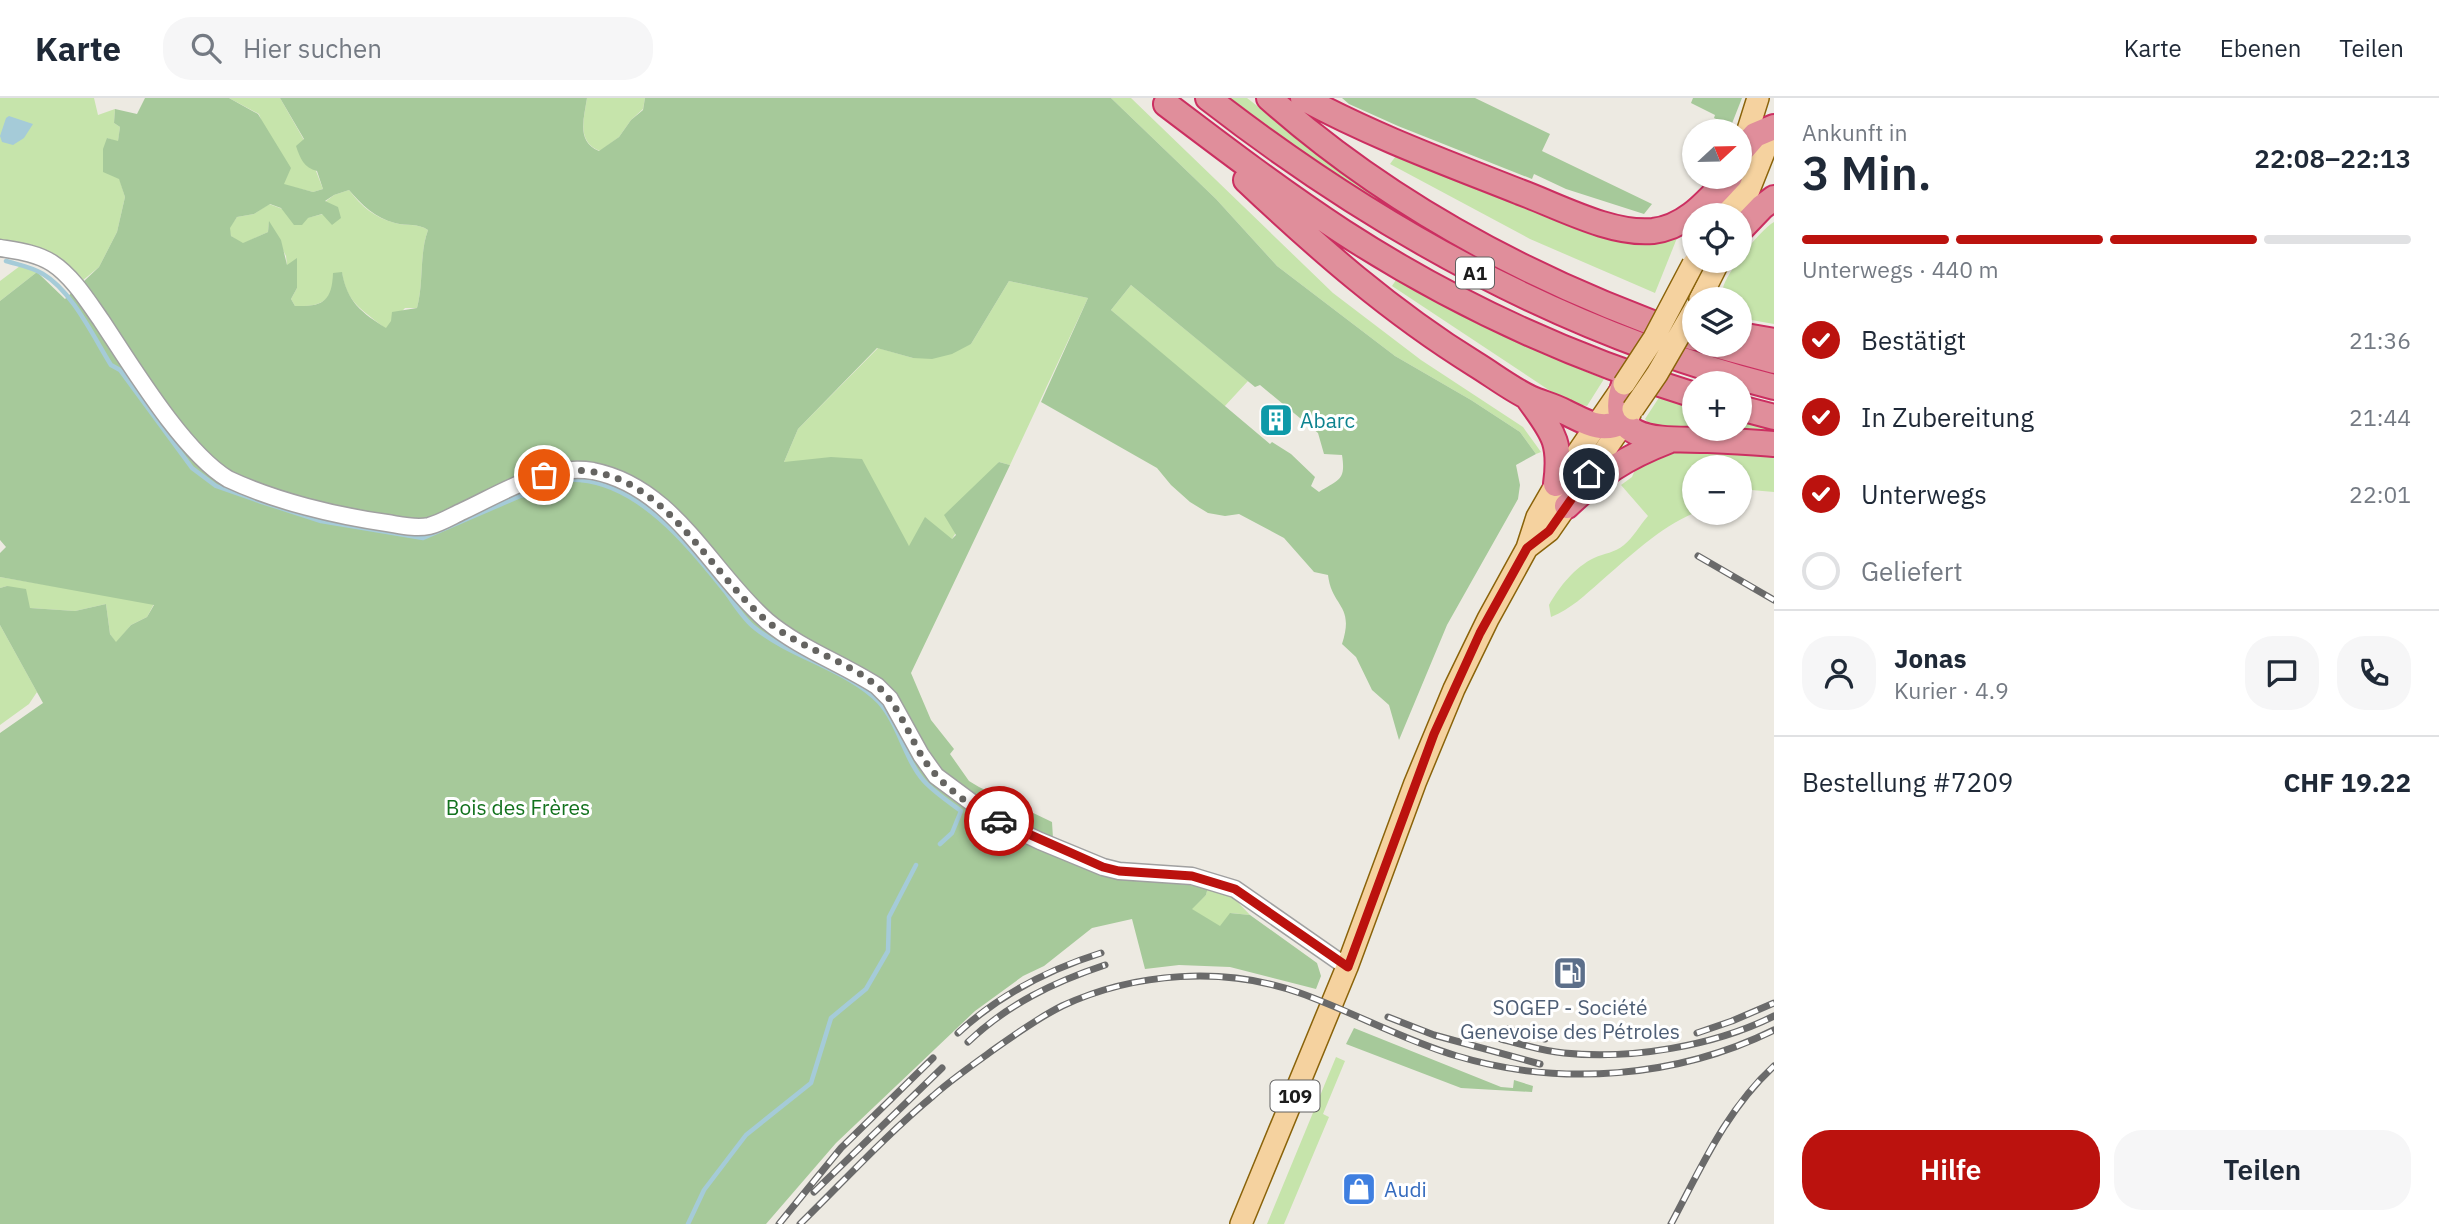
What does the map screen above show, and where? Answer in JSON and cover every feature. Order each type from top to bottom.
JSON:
[{"type":"highway","name":"A1","points":[[1208,98],[1350,200],[1418,242],[1486,279],[1628,342],[1774,387]]},
{"type":"highway","name":"A1","points":[[1269,98],[1346,160],[1432,218],[1510,262],[1602,304],[1682,334]]},
{"type":"highway","points":[[1304,98],[1389,140],[1622,229],[1650,231],[1674,225],[1694,213],[1719,189]]},
{"type":"highway","points":[[1163,101],[1313,212],[1419,278],[1556,345],[1682,391]]},
{"type":"highway","points":[[1163,101],[1308,238],[1367,288],[1430,335],[1528,397],[1595,427],[1608,427],[1624,404],[1643,436],[1668,441],[1707,440],[1774,444]]},
{"type":"highway","points":[[1752,139],[1774,127]]},
{"type":"highway","points":[[1752,217],[1774,198]]},
{"type":"highway","points":[[1602,304],[1682,323]]},
{"type":"highway","points":[[1752,337],[1774,341]]},
{"type":"highway","points":[[1752,355],[1774,361]]},
{"type":"highway","points":[[1528,397],[1556,441],[1556,484]]},
{"type":"highway","points":[[1752,411],[1774,417]]},
{"type":"highway","points":[[1567,506],[1608,470],[1636,454],[1668,441]]},
{"type":"main road","points":[[1752,119],[1758,98]]},
{"type":"main road","points":[[1744,203],[1774,127]]},
{"type":"main road","name":"109","points":[[1527,548],[1549,531],[1567,506],[1624,404],[1654,338],[1699,273]]},
{"type":"main road","name":"109","points":[[1624,404],[1657,374],[1682,331]]},
{"type":"main road","name":"109","points":[[1241,1224],[1348,967],[1434,734],[1488,618],[1527,548],[1537,517],[1595,427]]},
{"type":"street","points":[[0,248],[43,258],[65,273],[190,445],[213,469],[229,479],[348,518],[420,527],[432,525],[529,480],[558,471],[584,470],[615,478],[640,492],[680,522],[735,588],[769,622],[877,686],[890,699],[921,755],[936,776],[994,819],[1103,867],[1119,871],[1192,876],[1235,889],[1348,967]]},
{"type":"green space","points":[[0,98],[94,98],[98,115],[115,109],[114,123],[120,127],[118,142],[107,138],[125,197],[117,232],[99,267],[82,281],[48,252],[0,241]]},
{"type":"green space","name":"Bois des Frères","points":[[145,98],[229,98],[258,114],[291,168],[284,184],[313,192],[323,189],[317,171],[309,168],[301,158],[296,146],[304,139],[280,98],[587,98],[583,121],[584,136],[592,147],[599,151],[619,137],[631,120],[643,110],[645,98],[1111,98],[1216,199],[1277,266],[1395,356],[1520,432],[1536,454],[1516,465],[1520,485],[1518,499],[1447,625],[1399,740],[1389,705],[1372,690],[1356,657],[1342,644],[1346,621],[1330,586],[1328,575],[1314,572],[1284,538],[1239,514],[1225,516],[1208,513],[1190,502],[1157,468],[1041,402],[1088,298],[1009,281],[971,344],[952,354],[932,359],[913,358],[877,348],[798,429],[784,462],[831,457],[862,459],[909,546],[925,517],[952,539],[956,535],[944,515],[999,462],[1010,465],[911,673],[931,720],[954,749],[950,754],[969,781],[1052,822],[1054,855],[1124,878],[1208,887],[1206,895],[1192,909],[1220,926],[1230,913],[1250,915],[1317,963],[1321,976],[1316,989],[1230,967],[1179,965],[1145,969],[1132,919],[1092,928],[1044,966],[1023,976],[975,1011],[836,1143],[766,1224],[0,1224],[0,733],[43,703],[0,625],[0,588],[7,586],[26,589],[30,608],[75,611],[106,604],[110,634],[116,642],[131,625],[147,617],[154,605],[0,577],[0,553],[6,547],[0,540],[0,301],[37,272],[65,299],[99,267],[117,232],[125,197],[119,179],[103,172],[103,149],[107,138],[118,141],[120,127],[114,123],[115,109],[137,114]],"holes":[[[349,190],[364,206],[381,218],[428,230],[423,249],[417,308],[392,312],[391,321],[386,328],[357,306],[344,282],[342,272],[333,273],[330,291],[324,301],[319,304],[295,306],[291,299],[297,288],[297,258],[287,265],[281,240],[269,221],[268,232],[243,243],[231,236],[230,228],[237,217],[254,214],[270,204],[281,208],[294,225],[302,225],[308,218],[322,214],[332,225],[341,218],[338,207],[325,201]],[[1131,285],[1255,387],[1260,385],[1318,433],[1324,454],[1342,455],[1343,470],[1340,478],[1319,492],[1311,486],[1315,477],[1291,454],[1272,442],[1270,444],[1111,310]]]},
{"type":"green space","points":[[229,98],[280,98],[304,140],[323,189],[313,192],[284,185],[259,114]]},
{"type":"green space","points":[[587,98],[645,98],[643,109],[619,137],[600,151],[587,142],[583,129]]},
{"type":"green space","points":[[1111,98],[1131,98],[1333,293],[1421,360],[1523,427],[1541,452],[1536,454],[1520,432],[1395,356],[1277,266],[1216,199]]},
{"type":"green space","points":[[1226,98],[1247,98],[1367,191],[1420,224],[1417,227],[1363,194]]},
{"type":"green space","points":[[1342,98],[1475,98],[1550,134],[1542,151],[1652,204],[1644,214],[1566,189],[1534,174],[1532,179],[1398,126],[1349,104]]},
{"type":"green space","points":[[1693,98],[1742,98],[1734,119],[1716,119],[1715,115],[1691,103]]},
{"type":"green space","points":[[1398,153],[1604,234],[1679,233],[1655,293],[1530,239],[1390,164]]},
{"type":"green space","points":[[349,190],[375,215],[395,223],[420,226],[428,230],[423,249],[417,308],[405,308],[386,329],[352,299],[342,273],[325,300],[314,305],[295,306],[291,299],[297,288],[297,259],[287,266],[286,256],[269,223],[268,232],[242,244],[231,236],[229,228],[237,217],[254,214],[269,204],[307,218],[323,214],[325,202],[334,195]]},
{"type":"green space","points":[[1774,222],[1774,324],[1752,320],[1752,287],[1723,287],[1730,273],[1752,273],[1752,243]]},
{"type":"green space","points":[[20,266],[37,272],[0,301],[0,281]]},
{"type":"green space","points":[[1396,280],[1498,333],[1604,379],[1587,406],[1567,402],[1392,286]]},
{"type":"green space","points":[[1009,281],[1088,298],[1010,465],[999,462],[952,539],[909,546],[784,462],[798,429],[878,348],[913,358],[971,344]]},
{"type":"green space","points":[[1131,285],[1248,381],[1224,407],[1111,310]]},
{"type":"green space","points":[[1660,396],[1682,404],[1682,429],[1652,427],[1645,419]]},
{"type":"green space","points":[[1752,424],[1774,429],[1774,437],[1752,435]]},
{"type":"green space","points":[[1667,450],[1774,452],[1774,492],[1752,490],[1752,455],[1682,455],[1682,519],[1633,553],[1577,601],[1551,617],[1549,605],[1568,578],[1587,562],[1624,545],[1648,516],[1621,485],[1632,477],[1637,465]]},
{"type":"green space","points":[[0,577],[154,604],[147,617],[131,625],[116,643],[110,634],[106,604],[75,611],[30,608],[7,586],[0,588]]},
{"type":"green space","points":[[0,625],[37,692],[29,704],[0,725]]},
{"type":"green space","points":[[1208,887],[1232,896],[1250,915],[1231,913],[1220,927],[1191,909],[1206,895]]},
{"type":"green space","points":[[1354,1028],[1501,1087],[1513,1088],[1514,1080],[1533,1086],[1532,1092],[1461,1088],[1346,1044]]},
{"type":"green space","points":[[1336,1057],[1345,1061],[1323,1114],[1329,1117],[1284,1224],[1267,1224]]},
{"type":"water","points":[[9,116],[33,124],[24,138],[13,145],[2,142],[0,136]]},
{"type":"waterway","points":[[6,261],[39,272],[63,291],[111,365],[120,370],[192,468],[216,486],[321,521],[423,538],[554,483],[580,480],[602,484],[623,493],[643,506],[680,538],[755,628],[785,647],[852,681],[879,702],[892,721],[917,772],[932,789],[961,811],[952,833],[940,844]]},
{"type":"waterway","points":[[688,1224],[704,1190],[746,1135],[811,1083],[831,1018],[866,989],[888,951],[889,917],[916,865]]},
{"type":"railway","points":[[1698,556],[1774,600]]},
{"type":"railway","points":[[958,1033],[1007,995],[1062,967],[1101,953]]},
{"type":"railway","points":[[968,1042],[1015,1005],[1068,979],[1105,965]]},
{"type":"railway","points":[[800,1224],[899,1126],[961,1074],[1052,1011],[1119,986],[1150,980],[1211,976],[1271,984],[1457,1056],[1536,1072],[1618,1073],[1658,1067],[1698,1059],[1774,1030]]},
{"type":"railway","points":[[1697,1033],[1774,1003]]},
{"type":"railway","points":[[1501,1039],[1564,1053],[1590,1055],[1644,1052],[1699,1043],[1774,1016]]},
{"type":"railway","points":[[1388,1017],[1434,1035],[1540,1064]]},
{"type":"railway","points":[[1508,1029],[1545,1039]]},
{"type":"railway","points":[[779,1224],[841,1148],[933,1058]]},
{"type":"railway","points":[[1671,1224],[1728,1121],[1757,1083],[1774,1066]]},
{"type":"railway","points":[[814,1192],[942,1068]]},
{"type":"way so far","points":[[544,475],[572,470],[604,474],[627,484],[665,509],[680,522],[735,588],[769,622],[883,691],[896,708],[928,767],[943,784],[999,821]]},
{"type":"place","name":"Abarc","points":[[1276,420]]},
{"type":"place","name":"SOGEP - Société Genevoise des Pétroles","points":[[1570,973]]},
{"type":"place","name":"Audi","points":[[1359,1189]]},
{"type":"route","points":[[999,821],[1103,867],[1119,871],[1192,876],[1235,889],[1348,967],[1434,734],[1480,633],[1527,548],[1549,531],[1589,474]]}]
